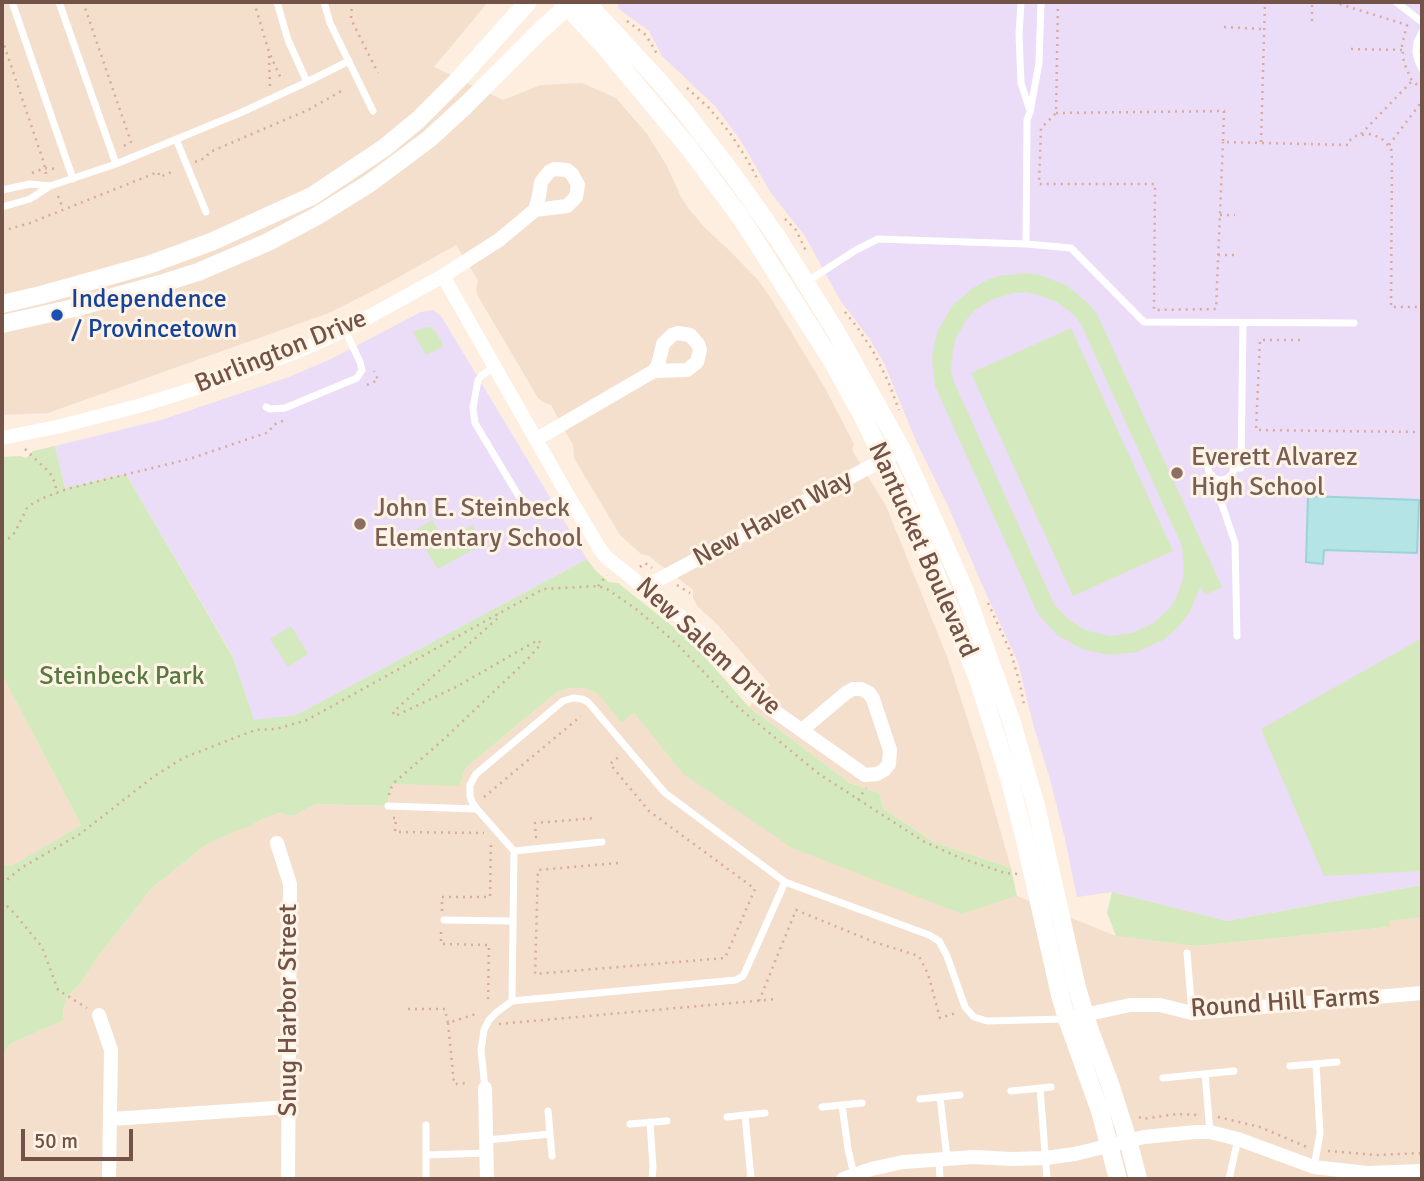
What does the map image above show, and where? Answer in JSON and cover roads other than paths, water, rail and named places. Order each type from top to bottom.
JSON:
[{"type":"street","points":[[2,304],[148,265],[211,242],[312,196],[384,148],[418,120],[528,2]]},
{"type":"street","name":"Nantucket Boulevard","points":[[586,2],[659,81],[734,176],[806,282],[901,450],[964,589],[1012,723],[1036,806],[1077,988],[1128,1140],[1138,1179]]},
{"type":"street","points":[[2,324],[74,308],[185,276],[268,242],[317,216],[370,183],[429,139],[567,4]]},
{"type":"street","name":"Nantucket Boulevard","points":[[567,4],[689,148],[741,218],[832,361],[923,540],[979,682],[1009,777],[1067,1019],[1100,1111],[1118,1179]]},
{"type":"street","name":"Burlington Drive","points":[[2,438],[142,405],[299,351],[345,330],[443,276],[499,240],[535,210]]},
{"type":"street","name":"New Salem Drive","points":[[443,276],[567,494],[606,556],[699,632],[758,699],[859,771],[866,775],[877,774],[889,764],[890,750],[873,699],[861,689],[846,693],[802,730]]},
{"type":"street","points":[[537,439],[654,371]]},
{"type":"street","name":"New Haven Way","points":[[645,587],[901,450]]},
{"type":"street","name":"Snug Harbor Street","points":[[277,843],[290,884],[288,1179]]},
{"type":"street","name":"Round Hill Farms","points":[[1067,1019],[1130,1005],[1160,1005],[1192,1013],[1422,993]]},
{"type":"street","points":[[100,1015],[111,1050],[110,1179]]},
{"type":"street","points":[[485,1088],[487,1179]]},
{"type":"street","points":[[111,1119],[289,1107]]},
{"type":"street","points":[[848,1177],[894,1164],[974,1157],[1046,1158],[1163,1134],[1210,1132],[1238,1139],[1314,1167],[1347,1175],[1422,1171]]},
{"type":"lane","points":[[12,2],[73,179]]},
{"type":"lane","points":[[59,2],[116,164]]},
{"type":"lane","points":[[277,2],[288,40],[307,82]]},
{"type":"lane","points":[[324,2],[330,23],[373,111]]},
{"type":"lane","points":[[1021,2],[1021,83],[1030,112]]},
{"type":"lane","points":[[1027,244],[1027,120],[1039,63],[1041,2]]},
{"type":"lane","points":[[1396,2],[1422,22]]},
{"type":"lane","points":[[1420,72],[1416,52],[1422,32]]},
{"type":"lane","points":[[2,207],[30,199],[50,186],[116,164],[176,139],[349,61]]},
{"type":"lane","points":[[176,139],[206,212]]},
{"type":"lane","points":[[2,190],[30,184],[50,186]]},
{"type":"lane","points":[[790,293],[867,243],[878,239],[1027,244],[1071,248],[1144,323],[1354,323]]},
{"type":"lane","points":[[1234,468],[1241,468],[1243,323]]},
{"type":"lane","points":[[266,407],[270,410],[285,408],[357,378],[362,370],[345,330]]},
{"type":"lane","points":[[495,366],[478,380],[473,408],[475,423],[524,502],[533,506],[547,505],[567,494]]},
{"type":"lane","points":[[1212,475],[1223,480],[1231,476],[1234,464],[1230,457],[1226,454],[1214,456],[1209,468],[1235,543],[1237,636]]},
{"type":"lane","points":[[512,1000],[514,851],[472,803],[471,782],[476,774],[563,702],[578,698],[588,702],[665,793],[785,882],[935,938],[947,956],[961,999],[974,1017],[987,1021],[1067,1019]]},
{"type":"lane","points":[[388,806],[477,809]]},
{"type":"lane","points":[[514,851],[602,842]]},
{"type":"lane","points":[[485,1088],[481,1050],[484,1030],[489,1020],[512,1000],[736,980],[746,972],[785,882]]},
{"type":"lane","points":[[444,920],[513,921]]},
{"type":"lane","points":[[1187,953],[1192,1013]]},
{"type":"lane","points":[[1290,1066],[1337,1062]]},
{"type":"lane","points":[[1314,1167],[1320,1124],[1315,1064]]},
{"type":"lane","points":[[1163,1078],[1234,1072]]},
{"type":"lane","points":[[1205,1074],[1210,1132]]},
{"type":"lane","points":[[1011,1091],[1051,1087]]},
{"type":"lane","points":[[1040,1088],[1047,1179]]},
{"type":"lane","points":[[920,1099],[960,1095]]},
{"type":"lane","points":[[940,1097],[943,1159],[940,1179]]},
{"type":"lane","points":[[822,1107],[862,1103]]},
{"type":"lane","points":[[842,1105],[848,1149],[848,1177]]},
{"type":"lane","points":[[548,1111],[552,1156]]},
{"type":"lane","points":[[727,1117],[765,1113]]},
{"type":"lane","points":[[745,1115],[751,1179]]},
{"type":"lane","points":[[629,1124],[667,1121]]},
{"type":"lane","points":[[650,1122],[652,1179]]},
{"type":"lane","points":[[426,1125],[426,1179]]},
{"type":"lane","points":[[426,1154],[487,1147],[550,1134]]},
{"type":"lane","points":[[1229,1179],[1238,1139]]},
{"type":"water","points":[[1308,496],[1419,500],[1417,553],[1324,550],[1323,564],[1306,562]]},
{"type":"place","name":"Independence / Provincetown","points":[[57,315]]},
{"type":"place","name":"Everett Alvarez High School","points":[[1177,473]]},
{"type":"place","name":"John E. Steinbeck Elementary School","points":[[360,524]]},
{"type":"park label","name":"Steinbeck Park","points":[[122,677]]}]
